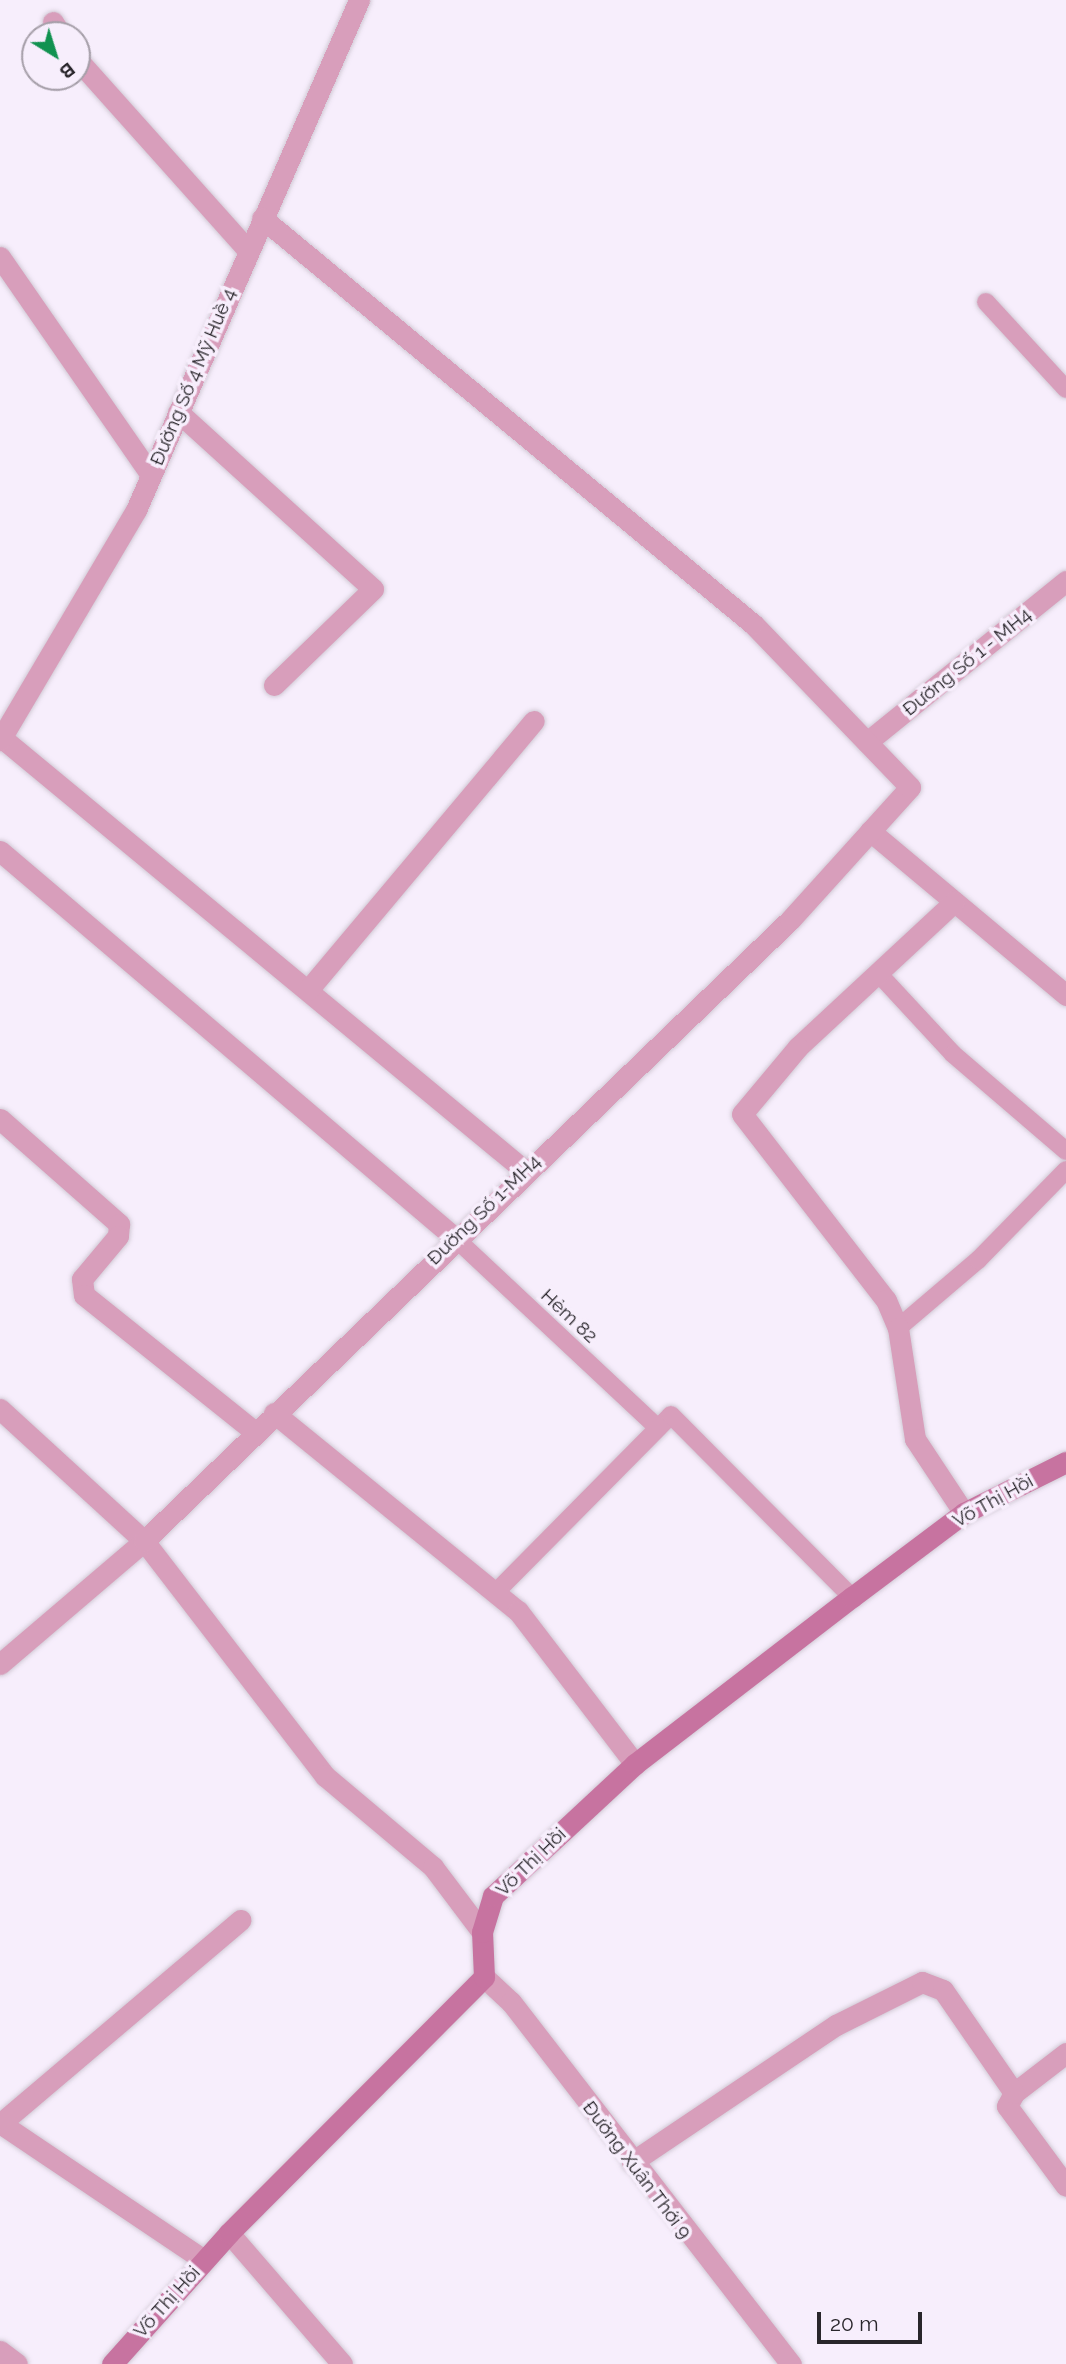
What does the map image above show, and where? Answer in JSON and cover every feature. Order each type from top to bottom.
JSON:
[{"type":"street","name":"Đường Số 4 Mỹ Huề 4","points":[[1,739],[151,475],[359,0]]},
{"type":"street","points":[[91,75],[248,250]]},
{"type":"street","points":[[262,218],[753,624],[867,742]]},
{"type":"street","points":[[0,257],[151,475]]},
{"type":"street","points":[[178,412],[373,589],[274,685]]},
{"type":"street","name":"Đường Số 1 - MH4","points":[[867,742],[1066,581]]},
{"type":"street","points":[[308,990],[534,721]]},
{"type":"street","points":[[1,739],[524,1170]]},
{"type":"street","name":"Đường Số 1-MH4","points":[[0,1664],[144,1541],[524,1170],[790,919],[911,787],[867,742]]},
{"type":"street","points":[[870,831],[1066,995]]},
{"type":"street","points":[[0,851],[455,1238]]},
{"type":"street","points":[[954,902],[798,1047],[742,1114],[886,1300],[898,1328],[915,1439],[964,1513]]},
{"type":"street","points":[[0,1119],[119,1224],[118,1236],[82,1279],[84,1295],[255,1432]]},
{"type":"street","points":[[0,1409],[144,1541],[326,1776],[433,1867],[482,1933]]},
{"type":"street","points":[[274,1413],[498,1591],[635,1764]]},
{"type":"street","name":"Võ Thị Hồi","points":[[112,2364],[229,2233],[484,1977],[482,1933],[493,1896],[635,1764],[852,1597],[964,1513],[1066,1462]]},
{"type":"street","points":[[204,2260],[0,2123],[240,1920]]},
{"type":"street","name":"Đường Xuân Thới 9","points":[[484,1977],[511,2002],[632,2162],[791,2364]]},
{"type":"street","points":[[632,2162],[836,2025],[922,1982],[943,1990],[1014,2093]]},
{"type":"street","points":[[1066,2053],[1014,2093],[1008,2112],[1066,2186]]},
{"type":"street","points":[[229,2233],[342,2364]]},
{"type":"street","points":[[0,2351],[17,2364]]},
{"type":"lane","points":[[986,302],[1066,389]]},
{"type":"lane","points":[[878,973],[953,1054],[1066,1151]]},
{"type":"lane","points":[[898,1328],[978,1260],[1066,1170]]},
{"type":"lane","name":"Hẻm 82","points":[[455,1238],[655,1425]]},
{"type":"lane","points":[[498,1591],[655,1425],[671,1415],[684,1423],[852,1597]]}]
